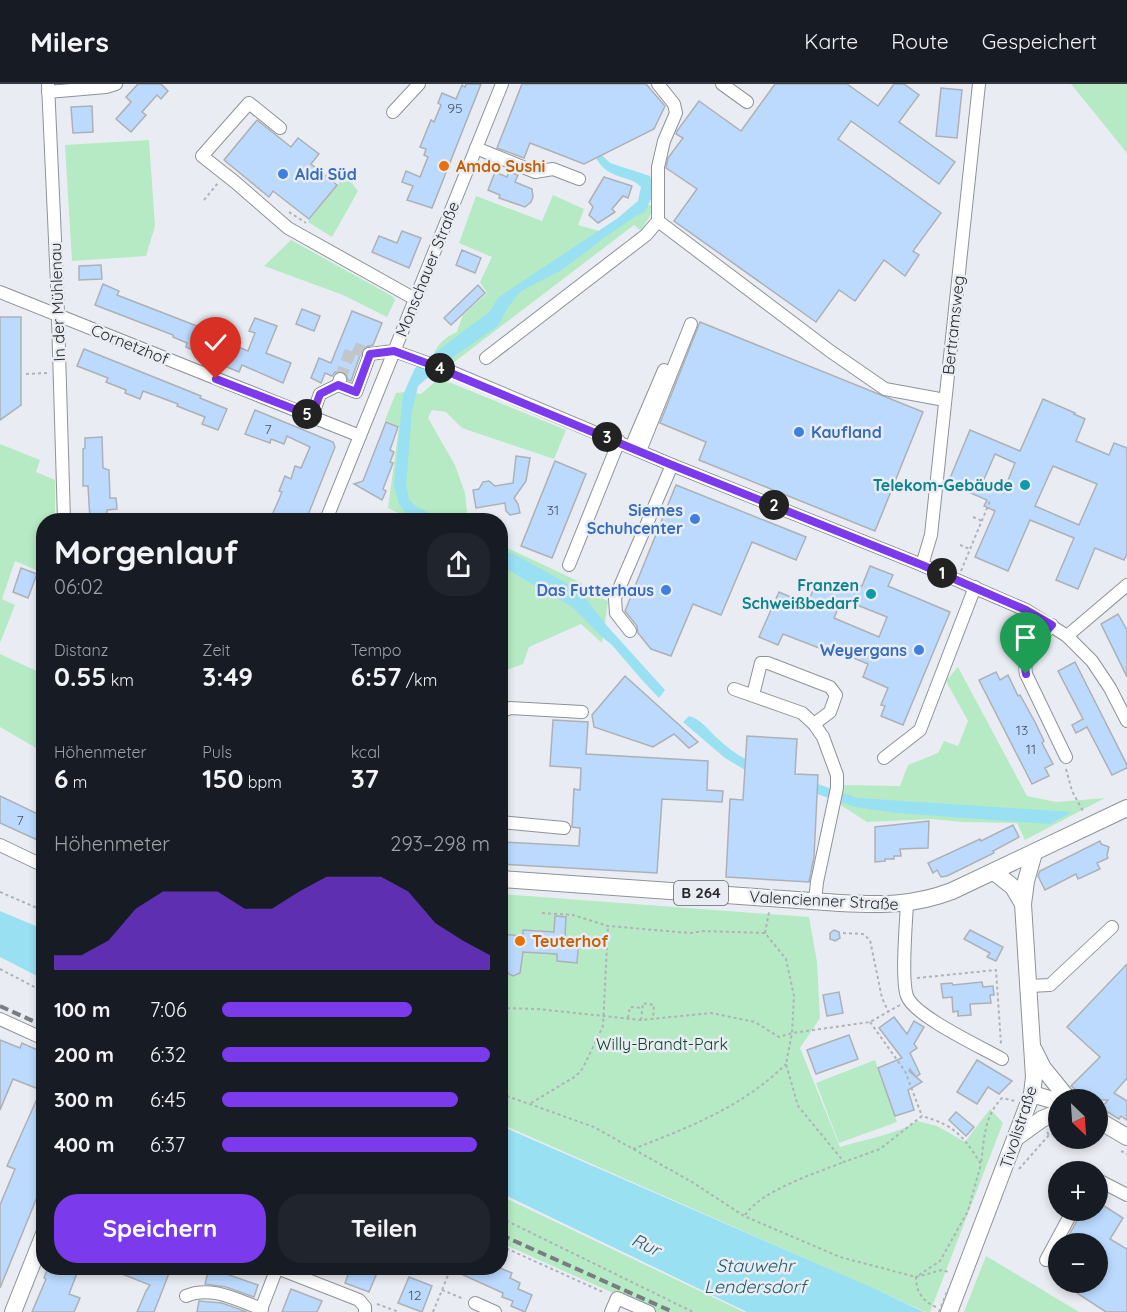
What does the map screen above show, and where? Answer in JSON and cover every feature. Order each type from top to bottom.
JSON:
[{"type":"main road","name":"Valencienner Straße","points":[[508,879],[874,905],[907,904],[941,896],[1127,808]]},
{"type":"main road","name":"Tivolistraße","points":[[943,1310],[1017,1137],[1021,1103],[1034,1077],[1023,904],[1026,881],[1034,853]]},
{"type":"main road","points":[[994,872],[1013,887],[1023,904]]},
{"type":"main road","points":[[1032,1047],[1043,1068],[1060,1089]]},
{"type":"main road","points":[[1021,1103],[1048,1102]]},
{"type":"main road","points":[[1017,1137],[1048,1117]]},
{"type":"main road","points":[[1108,1126],[1127,1137]]},
{"type":"main road","points":[[13,1312],[36,1254]]},
{"type":"street","points":[[48,88],[106,87],[116,84]]},
{"type":"street","points":[[393,111],[419,84]]},
{"type":"street","name":"Monschauer Straße","points":[[329,513],[502,84]]},
{"type":"street","points":[[486,358],[645,236],[658,221],[658,167],[664,141],[675,112],[674,104],[658,84]]},
{"type":"street","points":[[722,84],[747,102]]},
{"type":"street","name":"Bertramsweg","points":[[922,565],[931,535],[979,84]]},
{"type":"street","name":"In der Mühlenau","points":[[48,88],[59,316],[64,513]]},
{"type":"street","points":[[280,128],[249,103],[202,156],[288,228],[415,299]]},
{"type":"street","points":[[477,148],[535,172],[553,169],[579,179]]},
{"type":"street","points":[[658,221],[830,351],[885,389],[945,400]]},
{"type":"street","name":"Cornetzhof","points":[[0,292],[360,436]]},
{"type":"street","points":[[636,449],[673,346],[681,349],[691,324]]},
{"type":"street","points":[[312,416],[320,394],[339,382],[356,392],[370,354],[394,351],[447,370],[1026,610],[1067,636],[1092,661],[1127,721]]},
{"type":"street","points":[[569,566],[619,441]]},
{"type":"street","points":[[630,631],[616,613],[615,598],[672,465]]},
{"type":"street","points":[[1067,636],[1127,585]]},
{"type":"street","points":[[884,758],[920,730],[975,587]]},
{"type":"street","points":[[1052,625],[1027,656],[1024,667],[1066,757]]},
{"type":"street","points":[[753,695],[761,663],[768,663],[830,687],[836,695],[830,712],[814,724]]},
{"type":"street","points":[[734,689],[802,713],[824,737],[837,775],[837,788],[832,804],[815,901]]},
{"type":"street","points":[[508,709],[582,712]]},
{"type":"street","points":[[508,823],[564,828]]},
{"type":"street","points":[[0,845],[36,862]]},
{"type":"street","points":[[907,904],[905,993],[908,999],[921,1013],[1002,1059]]},
{"type":"street","points":[[1029,986],[1050,985],[1112,927]]},
{"type":"street","points":[[0,1019],[36,1035]]},
{"type":"street","points":[[1108,1185],[1127,1195]]},
{"type":"street","points":[[1046,1260],[1066,1221]]},
{"type":"street","points":[[186,1296],[197,1291],[209,1291],[261,1310],[274,1275]]},
{"type":"street","points":[[293,1275],[362,1306]]},
{"type":"street","points":[[611,1312],[617,1298],[649,1312]]},
{"type":"street","points":[[475,1303],[495,1312]]},
{"type":"path","points":[[204,200],[226,174]]},
{"type":"path","points":[[26,374],[60,373]]},
{"type":"path","points":[[957,580],[990,501]]},
{"type":"path","points":[[973,517],[982,521]]},
{"type":"path","points":[[604,528],[621,535]]},
{"type":"path","points":[[960,545],[970,549]]},
{"type":"path","points":[[1066,757],[1065,773],[1092,825]]},
{"type":"path","points":[[0,892],[36,907]]},
{"type":"path","points":[[771,898],[765,933],[786,959],[794,996],[792,1033],[786,1064],[798,1106],[844,1162]]},
{"type":"path","points":[[542,913],[573,915],[609,926],[691,933],[704,931],[765,933]]},
{"type":"path","points":[[531,1103],[576,1076],[583,1068],[603,1026],[609,926]]},
{"type":"path","points":[[843,933],[863,934],[870,940],[882,998],[888,1011]]},
{"type":"path","points":[[0,969],[36,988]]},
{"type":"path","points":[[905,979],[996,970],[1002,1059]]},
{"type":"path","points":[[508,1008],[538,1009],[641,1020],[711,1013],[755,1022],[779,1037],[792,1033],[870,1022],[908,999]]},
{"type":"path","points":[[641,1020],[643,1003],[654,1005],[653,1018]]},
{"type":"path","points":[[628,1018],[630,1007],[642,1008]]},
{"type":"path","points":[[870,1022],[905,1071],[922,1116]]},
{"type":"path","points":[[633,1149],[691,1127],[729,1107],[768,1082],[786,1064]]},
{"type":"path","points":[[508,1096],[594,1127],[692,1182],[744,1216],[840,1257],[916,1277],[942,1270],[952,1273]]},
{"type":"path","points":[[916,1277],[940,1261],[968,1211],[981,1164],[986,1125],[993,1107],[1002,1098],[1021,1103]]},
{"type":"path","points":[[744,1216],[750,1206],[787,1185],[880,1149],[922,1116]]},
{"type":"path","points":[[922,1116],[941,1122],[965,1138],[981,1164]]},
{"type":"path","points":[[508,1221],[693,1312]]},
{"type":"path","points":[[508,1249],[617,1298]]},
{"type":"path","points":[[433,1312],[448,1275]]},
{"type":"path","points":[[916,1277],[916,1286],[920,1296],[943,1310]]},
{"type":"path","points":[[442,1290],[475,1303]]},
{"type":"path","points":[[939,1312],[952,1291]]},
{"type":"path","points":[[362,1306],[399,1312]]},
{"type":"green space","points":[[1071,84],[1127,84],[1127,153]]},
{"type":"green space","points":[[149,140],[155,226],[146,256],[72,261],[65,145]]},
{"type":"green space","points":[[345,175],[358,191],[332,237],[308,222]]},
{"type":"green space","points":[[553,195],[584,209],[578,225],[599,231],[638,201],[655,207],[641,231],[634,225],[453,363],[433,355],[442,341],[457,332],[463,315],[487,293],[480,282],[492,257],[459,243],[476,196],[542,221]]},
{"type":"green space","points":[[291,240],[392,296],[395,300],[387,317],[343,295],[264,266]]},
{"type":"green space","points":[[436,381],[451,383],[566,430],[554,459],[462,428],[446,412],[432,410],[428,418],[455,465],[465,493],[467,513],[398,513],[388,508],[399,427],[385,420],[396,393],[421,394]]},
{"type":"green space","points":[[0,444],[40,460],[36,472],[55,480],[55,513],[36,513],[36,570],[15,561],[2,599],[15,605],[0,643]]},
{"type":"green space","points":[[508,548],[582,583],[582,589],[608,601],[602,643],[581,624],[529,647],[523,664],[508,669]]},
{"type":"green space","points":[[0,654],[36,671],[36,748],[0,727]]},
{"type":"green space","points":[[958,667],[1027,796],[1056,802],[1105,798],[1025,840],[1017,823],[932,819],[867,822],[839,804],[842,785],[900,786],[908,765],[938,753],[944,741],[958,746],[968,721],[946,681]]},
{"type":"green space","name":"Willy-Brandt-Park","points":[[508,895],[809,917],[817,962],[820,1018],[800,1048],[840,1147],[890,1133],[917,1121],[937,1126],[965,1142],[990,1109],[1003,1123],[930,1312],[508,1127]]},
{"type":"green space","points":[[875,1060],[897,1122],[839,1143],[816,1083]]},
{"type":"green space","points":[[508,1199],[744,1312],[656,1312],[508,1246]]},
{"type":"green space","points":[[986,1256],[1079,1312],[964,1312]]},
{"type":"water","points":[[579,120],[602,155],[610,163],[650,176],[654,192],[645,212],[604,238],[562,270],[521,291],[508,307],[498,326],[450,359],[418,386],[412,411],[406,485],[409,500],[429,513],[406,513],[399,504],[394,486],[403,395],[415,368],[489,312],[499,297],[618,218],[638,201],[641,187],[605,169],[592,150]]},
{"type":"water","points":[[508,552],[580,591],[608,627],[665,690],[659,698],[612,645],[571,606],[508,570]]},
{"type":"water","points":[[689,716],[701,722],[727,747],[746,759],[745,770],[725,758],[683,722]]},
{"type":"water","points":[[818,784],[857,798],[1072,812],[1050,824],[897,813],[855,807],[817,794]]},
{"type":"water","points":[[0,911],[36,926],[36,975],[0,957]]},
{"type":"water","name":"Stauwehr Lendersdorf","points":[[508,1129],[924,1312],[747,1312],[508,1196]]},
{"type":"building","points":[[138,84],[161,84],[168,91],[161,99],[157,95],[142,112],[146,115],[131,132],[116,119],[131,102],[126,97]]},
{"type":"building","points":[[466,84],[481,84],[432,208],[407,200],[413,186],[402,182],[406,171],[420,177],[428,157],[424,155],[426,149],[420,147],[431,120],[434,122],[441,105],[438,103],[442,93],[456,99],[462,85],[465,87]]},
{"type":"building","points":[[522,84],[646,84],[665,106],[654,129],[584,164],[530,143],[524,158],[497,148]]},
{"type":"building","points":[[775,84],[847,84],[878,106],[894,84],[904,84],[919,95],[899,122],[955,162],[939,184],[851,121],[838,139],[941,213],[913,251],[919,255],[905,276],[884,260],[855,301],[839,290],[816,322],[674,221],[697,189],[666,168],[668,158],[683,138],[676,134],[677,131],[699,101],[741,131]]},
{"type":"building","points":[[941,88],[962,90],[957,138],[936,136]]},
{"type":"building","points":[[92,106],[93,132],[73,133],[71,107]]},
{"type":"building","name":"Aldi Süd","points":[[257,120],[291,147],[298,138],[319,154],[311,164],[337,185],[309,219],[273,191],[269,197],[224,160]]},
{"type":"building","points":[[495,172],[507,177],[509,172],[518,175],[515,182],[532,189],[531,202],[525,207],[499,198],[500,195],[488,190]]},
{"type":"building","points":[[604,177],[632,186],[628,198],[623,196],[612,209],[615,212],[598,223],[589,215],[593,207],[589,202]]},
{"type":"building","points":[[402,231],[421,238],[409,268],[372,252],[379,236],[397,243]]},
{"type":"building","points":[[462,250],[481,258],[475,273],[456,265]]},
{"type":"building","points":[[101,265],[102,279],[79,280],[79,266]]},
{"type":"building","points":[[103,284],[119,291],[117,295],[202,328],[199,335],[218,342],[219,339],[248,351],[255,333],[249,331],[255,318],[277,326],[266,353],[291,363],[283,383],[242,365],[239,372],[210,360],[212,358],[186,347],[187,343],[173,335],[95,305]]},
{"type":"building","points":[[478,285],[485,293],[451,325],[444,318]]},
{"type":"building","points":[[302,309],[320,316],[314,331],[296,324]]},
{"type":"building","points":[[352,311],[382,323],[373,345],[362,350],[351,381],[342,371],[335,372],[332,376],[325,373],[321,383],[311,378],[319,358],[331,363]]},
{"type":"building","points":[[0,317],[21,317],[21,405],[0,420]]},
{"type":"building","name":"Kaufland","points":[[700,322],[923,412],[875,531],[699,460],[706,442],[660,423]]},
{"type":"building","points":[[84,349],[201,396],[200,398],[227,409],[218,430],[202,424],[205,417],[177,406],[178,404],[143,391],[140,399],[106,382],[108,378],[77,366]]},
{"type":"building","name":"Telekom-Gebäude","points":[[1043,399],[1085,419],[1076,441],[1109,455],[1114,443],[1127,448],[1127,554],[1124,560],[1095,548],[1078,589],[1056,580],[1074,538],[1030,520],[1008,571],[975,557],[995,511],[984,506],[987,500],[948,483],[970,430],[1020,451]],"holes":[[[995,454],[1015,463],[1003,493],[982,484]],[[1053,466],[1097,484],[1079,525],[1035,506]]]},
{"type":"building","points":[[255,410],[333,442],[335,447],[309,513],[273,513],[282,492],[279,491],[285,476],[291,479],[295,466],[301,468],[310,447],[287,436],[284,444],[271,439],[270,443],[245,434]]},
{"type":"building","points":[[386,422],[398,427],[390,450],[394,452],[390,462],[393,463],[383,489],[386,491],[382,500],[354,484],[363,481]]},
{"type":"building","points":[[102,437],[103,468],[109,470],[110,498],[116,498],[117,509],[107,510],[107,513],[90,513],[88,486],[83,486],[85,438]]},
{"type":"building","points":[[516,456],[530,458],[526,481],[514,498],[520,513],[510,515],[506,511],[505,503],[476,508],[473,490],[479,489],[483,482],[489,481],[495,486],[513,483]]},
{"type":"building","points":[[555,461],[586,474],[552,558],[521,546]]},
{"type":"building","points":[[676,485],[806,537],[796,560],[752,542],[721,615],[693,604],[671,656],[651,649],[625,611]]},
{"type":"building","points":[[870,566],[893,575],[888,586],[950,612],[903,725],[881,716],[885,706],[881,705],[888,688],[863,677],[868,664],[820,644],[819,648],[783,634],[778,645],[759,637],[779,592],[807,604],[815,586],[832,593],[836,583],[857,591],[859,585],[862,586]],"holes":[[[842,599],[887,617],[879,637],[834,618]]]},
{"type":"building","points":[[21,568],[36,574],[28,598],[13,592]]},
{"type":"building","points":[[1118,614],[1127,630],[1127,677],[1101,624]]},
{"type":"building","points":[[1075,662],[1127,765],[1127,768],[1112,775],[1087,727],[1076,733],[1072,725],[1083,719],[1058,671]]},
{"type":"building","points":[[996,672],[1000,680],[1008,675],[1035,722],[1044,741],[1042,743],[1053,764],[1045,768],[1049,776],[1032,784],[979,680]]},
{"type":"building","points":[[625,676],[698,742],[689,748],[674,734],[653,747],[594,727],[592,715]]},
{"type":"building","points":[[553,720],[588,722],[586,754],[708,761],[707,790],[723,791],[722,802],[662,799],[657,873],[508,864],[508,842],[579,846],[580,828],[572,827],[574,789],[580,790],[581,768],[550,766]]},
{"type":"building","points":[[747,736],[797,739],[795,774],[818,775],[814,857],[809,882],[726,877],[730,799],[743,800]]},
{"type":"building","points":[[0,796],[36,813],[36,839],[0,823]]},
{"type":"building","points":[[929,821],[928,848],[900,849],[901,856],[875,862],[875,827]]},
{"type":"building","points":[[1013,825],[1019,837],[993,851],[994,853],[947,876],[941,877],[937,870],[933,873],[928,863]]},
{"type":"building","points":[[1100,841],[1101,844],[1109,847],[1108,858],[1097,863],[1100,869],[1078,879],[1076,874],[1045,890],[1038,876],[1040,871]]},
{"type":"building","points":[[555,916],[566,917],[565,937],[579,938],[577,963],[557,961],[557,954],[523,952],[520,973],[513,976],[509,974],[508,935],[523,936],[523,930],[554,932]]},
{"type":"building","points":[[834,930],[839,932],[840,938],[835,941],[830,939],[830,933]]},
{"type":"building","points":[[970,930],[1003,947],[996,961],[987,957],[990,953],[964,939]]},
{"type":"building","points":[[1127,964],[1127,1078],[1114,1093],[1127,1101],[1127,1120],[1121,1116],[1119,1119],[1108,1112],[1108,1089],[1075,1089],[1071,1086],[1100,1057],[1067,1027]]},
{"type":"building","points":[[982,982],[983,987],[993,986],[994,995],[990,995],[991,1003],[970,1004],[971,1015],[958,1016],[958,1011],[953,1012],[952,997],[943,998],[941,984]]},
{"type":"building","points":[[839,992],[843,1013],[827,1016],[823,995]]},
{"type":"building","points":[[894,1017],[907,1034],[914,1021],[924,1027],[914,1044],[917,1048],[910,1053],[920,1074],[916,1077],[922,1082],[908,1090],[914,1110],[895,1116],[878,1068],[902,1058],[879,1028]]},
{"type":"building","points":[[849,1035],[858,1059],[816,1074],[807,1050]]},
{"type":"building","points":[[0,1040],[20,1048],[22,1043],[36,1049],[36,1088],[13,1079],[0,1110]]},
{"type":"building","points":[[977,1060],[1012,1081],[999,1094],[988,1087],[977,1104],[957,1092]]},
{"type":"building","points":[[36,1101],[36,1200],[0,1288],[0,1205],[15,1169],[7,1166]]},
{"type":"building","points":[[956,1112],[974,1127],[966,1136],[949,1120]]},
{"type":"building","points":[[1108,1208],[1123,1218],[1110,1239],[1127,1249],[1127,1312],[1106,1312],[1077,1293],[1108,1293],[1108,1233],[1070,1233],[1077,1221],[1108,1221]]},
{"type":"building","points":[[508,1271],[512,1273],[510,1278],[520,1283],[518,1289],[532,1295],[525,1312],[511,1306],[513,1301],[502,1297],[503,1293],[463,1275],[508,1275]]},
{"type":"building","points":[[45,1275],[76,1275],[69,1294],[80,1298],[74,1312],[32,1312],[46,1279]]},
{"type":"building","points":[[125,1275],[168,1275],[154,1312],[137,1312],[146,1291],[150,1285]]},
{"type":"building","points":[[207,1275],[229,1275],[258,1285],[254,1297],[226,1287],[205,1284]]},
{"type":"building","points":[[348,1275],[376,1275],[369,1292],[345,1283]]},
{"type":"building","points":[[409,1277],[432,1286],[422,1312],[398,1303]]},
{"type":"building","points":[[291,1289],[322,1301],[317,1312],[282,1312]]},
{"type":"building","points":[[199,1301],[222,1303],[247,1312],[197,1312]]},
{"type":"tunnel","points":[[340,379],[352,347],[369,354]]},
{"type":"railway","points":[[0,1006],[36,1022]]},
{"type":"railway","points":[[508,1238],[673,1312]]},
{"type":"place","name":"Amdo Sushi","points":[[444,166]]},
{"type":"place","name":"Aldi Süd","points":[[283,174]]},
{"type":"place","name":"Kaufland","points":[[799,432]]},
{"type":"place","name":"Telekom-Gebäude","points":[[1025,485]]},
{"type":"place","name":"Siemes Schuhcenter","points":[[695,519]]},
{"type":"place","name":"Das Futterhaus","points":[[666,590]]},
{"type":"place","name":"Franzen Schweißbedarf","points":[[871,594]]},
{"type":"place","name":"Weyergans","points":[[919,650]]},
{"type":"place","name":"Teuterhof","points":[[520,941]]},
{"type":"route","points":[[216,379],[312,416],[320,394],[338,385],[356,392],[370,354],[394,351],[447,370],[672,465],[922,565],[1039,616],[1052,625],[1027,656],[1024,667],[1026,674]]},
{"type":"water label","name":"Rur","points":[[646,1245]]}]
